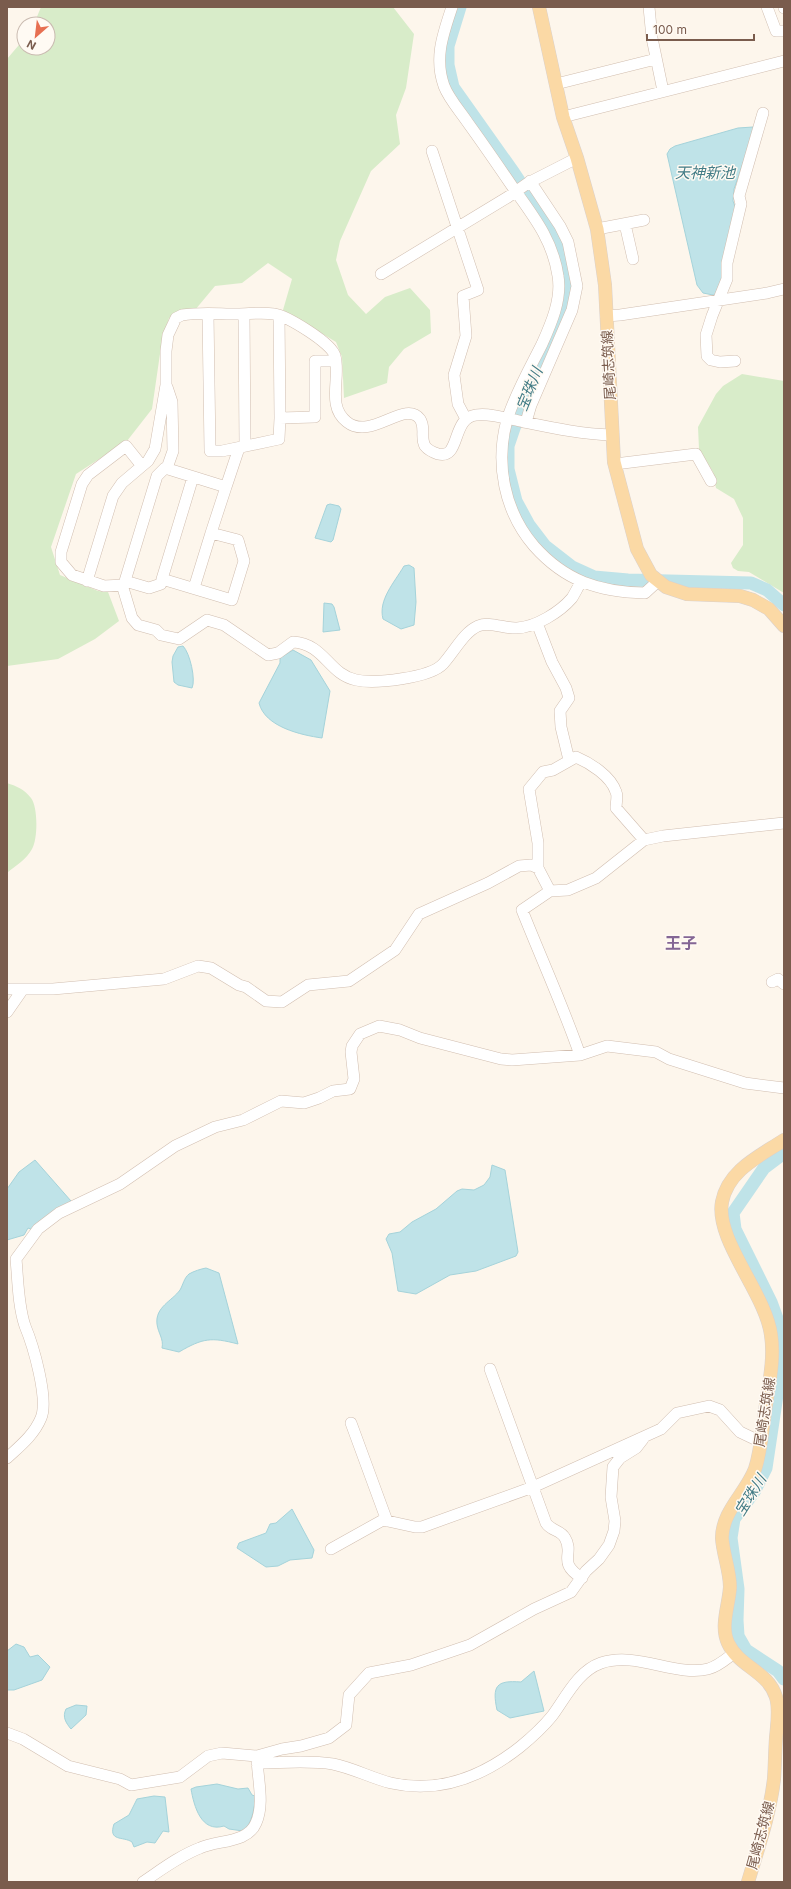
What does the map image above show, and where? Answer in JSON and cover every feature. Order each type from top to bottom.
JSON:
[{"type":"main road","name":"尾崎志筑線","points":[[539,7],[563,117],[577,158],[597,229],[605,285],[612,435],[615,464],[637,549],[656,583]]},
{"type":"main road","points":[[656,583],[687,594],[731,595],[753,600],[769,609],[784,626]]},
{"type":"main road","name":"尾崎志筑線","points":[[748,1882],[768,1809],[774,1780],[778,1715],[777,1699],[771,1684],[734,1653],[727,1642],[724,1628],[730,1585],[722,1539],[724,1525],[729,1511],[755,1468],[761,1442],[773,1356],[772,1335],[768,1317],[726,1232],[721,1207],[727,1188],[736,1173],[784,1140]]},
{"type":"street","points":[[452,7],[438,56],[441,78],[446,91],[517,190],[542,228],[554,252],[559,278],[558,300],[548,330],[509,418],[502,445],[502,467],[506,495],[516,519],[530,541],[545,557],[581,582],[599,588],[620,592],[645,593],[656,583]]},
{"type":"street","points":[[649,7],[656,59],[663,91]]},
{"type":"street","points":[[767,7],[776,31],[784,31]]},
{"type":"street","points":[[556,84],[656,59]]},
{"type":"street","points":[[563,117],[784,61]]},
{"type":"street","points":[[735,361],[720,362],[711,360],[708,356],[706,335],[727,279],[727,263],[741,204],[739,196],[763,113]]},
{"type":"street","points":[[432,151],[478,290],[463,296],[466,336],[454,372],[458,404],[466,419]]},
{"type":"street","points":[[381,274],[529,182],[577,158]]},
{"type":"street","points":[[525,422],[572,310],[577,286],[568,242],[560,226],[529,182]]},
{"type":"street","points":[[597,229],[644,220]]},
{"type":"street","points":[[625,224],[633,260]]},
{"type":"street","points":[[606,316],[620,316],[784,289]]},
{"type":"street","points":[[208,314],[210,451],[222,451],[279,439],[279,315]]},
{"type":"street","points":[[194,588],[226,487],[242,447],[244,314]]},
{"type":"street","points":[[87,581],[113,496],[122,483],[148,461],[155,449],[166,385],[166,351],[172,324],[176,318],[182,315],[274,314],[294,323],[328,346],[334,353],[336,361],[336,407],[342,418],[351,425],[366,428],[405,413],[414,414],[423,424],[425,446],[435,453],[443,455],[449,453],[453,446],[459,427],[466,419],[475,415],[509,418],[573,432],[612,435]]},
{"type":"street","points":[[280,418],[315,418],[315,361],[336,361]]},
{"type":"street","points":[[530,369],[548,367]]},
{"type":"street","points":[[166,385],[172,402],[172,452],[167,468],[165,468],[157,476],[123,588],[132,618],[138,625],[156,630],[161,635],[179,639],[207,620],[224,625],[268,655],[278,653],[293,642],[304,643],[314,648],[336,669],[346,676],[356,680],[380,682],[432,671],[442,665],[472,630],[480,625],[517,628],[537,623],[572,598],[581,582]]},
{"type":"street","points":[[142,466],[126,446],[88,475],[82,484],[61,552],[61,562],[72,575],[104,586],[124,583],[149,588],[161,584],[193,477]]},
{"type":"street","points":[[615,464],[696,454],[711,481]]},
{"type":"street","points":[[167,468],[226,487]]},
{"type":"street","points":[[162,579],[232,600],[244,561],[238,540],[211,533]]},
{"type":"street","points":[[537,623],[552,662],[566,688],[569,698],[560,711],[561,727],[569,760]]},
{"type":"street","points":[[550,891],[538,868],[538,843],[529,789],[543,772],[553,770],[576,757],[584,761],[608,778],[617,792],[616,808],[644,840]]},
{"type":"street","points":[[580,1055],[566,1015],[552,986],[522,910],[550,891],[568,890],[596,878],[644,840],[663,836],[784,823]]},
{"type":"street","points":[[7,989],[54,989],[126,981],[164,979],[198,966],[211,968],[239,985],[246,987],[266,1001],[282,1002],[308,985],[349,981],[395,950],[419,914],[488,883],[520,866],[531,865],[538,868]]},
{"type":"street","points":[[772,982],[778,979],[784,984]]},
{"type":"street","points":[[7,1012],[23,990]]},
{"type":"street","points":[[7,1458],[33,1433],[42,1417],[43,1405],[38,1372],[26,1327],[19,1292],[16,1259],[38,1229],[58,1213],[120,1184],[175,1146],[215,1127],[243,1120],[281,1101],[304,1102],[319,1098],[333,1091],[350,1089],[354,1079],[351,1052],[352,1046],[360,1034],[370,1028],[379,1026],[400,1030],[420,1038],[501,1059],[512,1060],[580,1055],[607,1046],[656,1052],[669,1059],[745,1083],[784,1088]]},
{"type":"street","points":[[490,1369],[548,1526],[566,1538],[567,1561],[570,1570],[582,1578]]},
{"type":"street","points":[[331,1549],[383,1520],[415,1527],[422,1527],[533,1487],[643,1439],[665,1427],[677,1413],[709,1406],[720,1410],[740,1432],[761,1442]]},
{"type":"street","points":[[351,1423],[387,1520]]},
{"type":"street","points":[[257,1760],[282,1749],[301,1746],[329,1738],[346,1725],[349,1695],[369,1673],[411,1664],[470,1645],[534,1608],[571,1592],[600,1559],[609,1545],[614,1531],[615,1521],[611,1497],[613,1467],[620,1458],[636,1448],[643,1439]]},
{"type":"street","points":[[7,1733],[23,1739],[68,1766],[120,1779],[131,1785],[180,1777],[208,1756],[222,1753],[257,1760],[333,1764],[391,1783],[407,1786],[432,1786],[453,1783],[480,1773],[521,1746],[551,1717],[580,1678],[598,1664],[610,1660],[624,1660],[701,1670],[715,1666],[734,1653]]},
{"type":"street","points":[[143,1882],[174,1861],[200,1847],[246,1836],[256,1823],[260,1803],[257,1760]]},
{"type":"green space","points":[[41,7],[393,7],[414,34],[406,88],[396,115],[400,144],[371,171],[340,241],[336,260],[348,295],[366,314],[385,297],[410,288],[430,310],[431,333],[404,349],[389,367],[387,383],[344,398],[342,357],[336,342],[283,310],[292,279],[268,263],[242,283],[215,286],[195,310],[181,311],[169,318],[162,340],[152,409],[127,441],[76,474],[51,547],[60,575],[98,591],[108,592],[119,621],[95,639],[58,659],[7,666],[7,59],[16,48],[16,56],[56,56],[56,16],[37,16]]},
{"type":"green space","points":[[742,374],[784,381],[784,593],[749,572],[738,571],[733,568],[731,563],[743,545],[743,518],[734,499],[716,488],[713,472],[699,449],[698,427],[716,394],[723,386]]},
{"type":"green space","points":[[7,783],[23,790],[31,798],[35,808],[36,831],[34,844],[30,853],[7,873]]},
{"type":"water","name":"天神新池","points":[[753,127],[754,131],[734,189],[733,201],[736,209],[718,296],[703,293],[697,285],[667,154],[670,149],[675,146],[738,128]]},
{"type":"water","points":[[330,504],[339,506],[341,509],[333,540],[331,542],[315,538],[327,505]]},
{"type":"water","points":[[409,565],[414,568],[416,602],[414,625],[401,629],[383,619],[382,612],[388,592],[404,566]]},
{"type":"water","points":[[324,603],[332,604],[334,607],[340,630],[323,632]]},
{"type":"water","points":[[183,646],[186,649],[192,667],[192,688],[178,685],[174,682],[172,662],[173,656],[178,647]]},
{"type":"water","points":[[293,650],[311,660],[330,691],[322,738],[294,732],[276,724],[268,718],[259,703],[280,663],[280,658]]},
{"type":"water","points":[[35,1160],[71,1201],[33,1230],[28,1228],[24,1235],[7,1240],[7,1189],[19,1172]]},
{"type":"water","points":[[492,1165],[505,1170],[518,1252],[516,1256],[476,1271],[450,1275],[416,1294],[398,1291],[392,1253],[386,1239],[389,1234],[400,1232],[412,1222],[436,1209],[457,1191],[462,1189],[474,1190],[484,1185],[490,1177]]},
{"type":"water","points":[[206,1268],[219,1273],[238,1344],[221,1340],[207,1340],[201,1341],[179,1352],[162,1348],[162,1342],[157,1324],[157,1318],[161,1309],[177,1294],[189,1274]]},
{"type":"water","points":[[292,1509],[314,1550],[312,1558],[290,1560],[278,1566],[266,1567],[237,1548],[239,1543],[266,1533],[270,1524],[276,1523]]},
{"type":"water","points":[[16,1644],[24,1647],[30,1657],[38,1655],[50,1667],[42,1680],[14,1690],[7,1690],[7,1651]]},
{"type":"water","points":[[534,1671],[544,1711],[510,1718],[497,1710],[495,1695],[498,1686],[506,1682],[521,1682]]},
{"type":"water","points":[[76,1705],[87,1706],[86,1715],[71,1729],[65,1720],[64,1715],[66,1709]]},
{"type":"water","points":[[217,1784],[238,1789],[248,1788],[252,1795],[255,1796],[254,1810],[251,1820],[243,1831],[229,1829],[224,1826],[210,1826],[204,1822],[200,1816],[194,1803],[191,1789]]},
{"type":"water","points":[[154,1796],[165,1797],[169,1832],[163,1831],[155,1843],[147,1842],[134,1847],[132,1842],[117,1838],[113,1834],[114,1824],[129,1815],[137,1799]]},
{"type":"waterway","name":"宝珠川","points":[[460,7],[448,46],[448,65],[453,87],[514,173],[552,230],[561,248],[567,279],[564,304],[546,353],[523,402],[508,446],[508,469],[516,501],[529,525],[545,546],[572,567],[594,577],[628,580],[751,583],[767,590],[784,605]]},
{"type":"waterway","name":"宝珠川","points":[[784,1153],[764,1168],[733,1213],[735,1229],[771,1302],[779,1324],[783,1355],[766,1468],[754,1492],[734,1519],[731,1538],[738,1589],[738,1636],[746,1650],[778,1671],[784,1679]]},
{"type":"district","name":"王子","points":[[681,943]]}]
